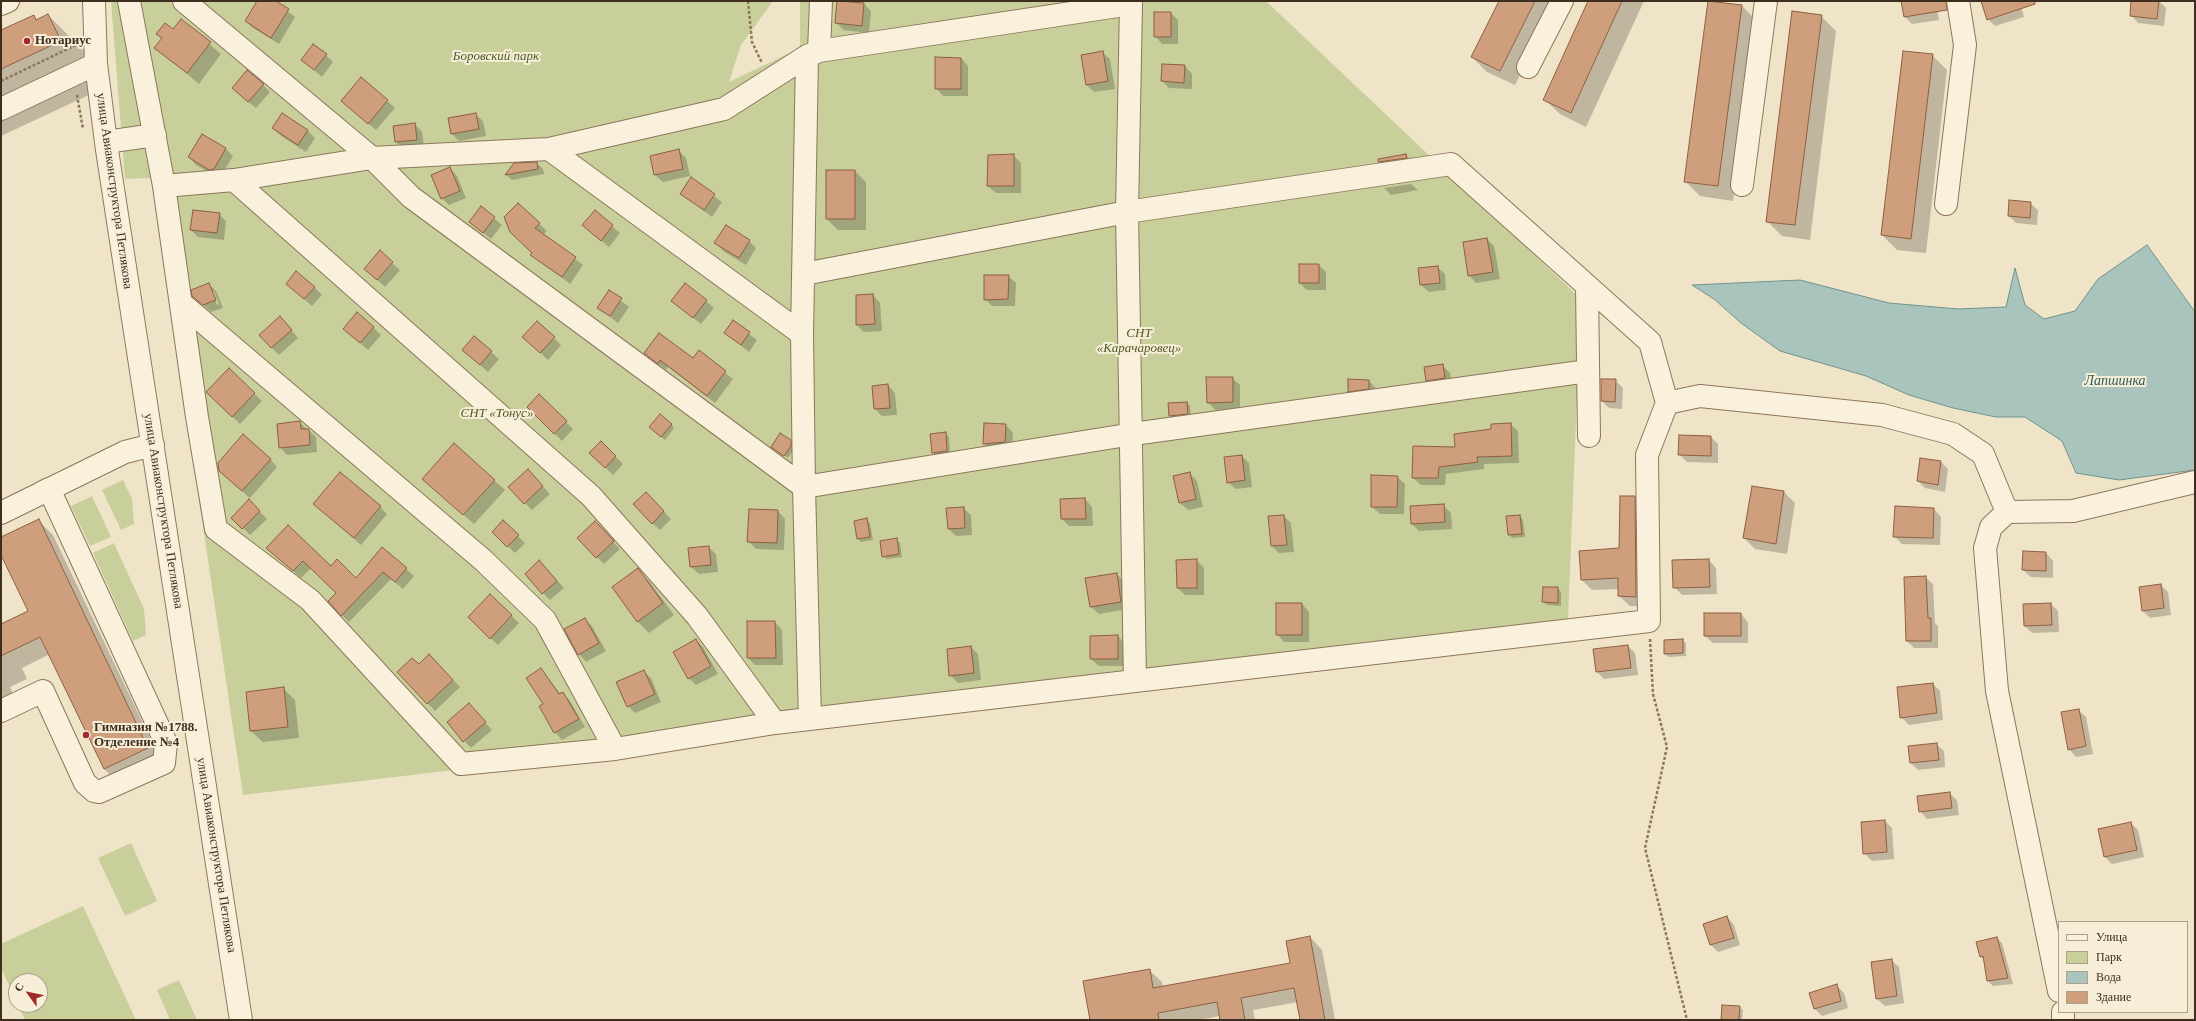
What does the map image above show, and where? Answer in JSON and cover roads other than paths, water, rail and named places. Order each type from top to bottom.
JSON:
[{"type":"street","points":[[1,4],[8,1]]},
{"type":"street","name":"улица Авиаконструктора Петлякова","points":[[94,1],[96,64],[106,142],[241,1020]]},
{"type":"street","points":[[128,1],[164,186],[182,304],[196,417],[216,529],[310,600],[460,764],[615,748],[775,723],[1649,621],[1647,455],[1667,403],[1650,342],[1451,164],[1127,212],[804,274]]},
{"type":"street","points":[[184,1],[372,158],[411,197],[804,487],[1132,434],[1588,371]]},
{"type":"street","points":[[810,719],[802,334],[813,54],[820,1]]},
{"type":"street","points":[[1528,67],[1562,1]]},
{"type":"street","points":[[1742,185],[1766,1]]},
{"type":"street","points":[[1946,204],[1965,45],[1958,1]]},
{"type":"street","points":[[164,186],[234,180],[372,158],[549,149],[724,109],[813,54],[1131,4],[1127,212],[1132,434],[1135,681]]},
{"type":"street","points":[[1,109],[96,64]]},
{"type":"street","points":[[106,142],[154,136]]},
{"type":"street","points":[[549,149],[802,334]]},
{"type":"street","points":[[234,180],[591,496],[697,616],[775,723]]},
{"type":"street","points":[[1587,286],[1589,436]]},
{"type":"street","points":[[182,304],[483,560],[545,620],[615,748]]},
{"type":"street","points":[[1667,403],[1700,396],[1882,415],[1953,434],[1983,454],[2007,512]]},
{"type":"street","points":[[1,513],[126,452],[153,445]]},
{"type":"street","points":[[2058,986],[1997,691],[1985,548],[1991,527],[2007,512],[2073,511],[2195,482]]},
{"type":"street","points":[[1,711],[43,691],[85,783],[94,791],[99,792],[164,763],[166,743],[156,721],[49,490],[41,493]]},
{"type":"water","name":"Лапшинка","points":[[2147,245],[2195,312],[2195,470],[2119,480],[2076,473],[2062,441],[2025,417],[1996,417],[1953,408],[1909,395],[1866,376],[1780,351],[1741,323],[1714,299],[1692,285],[1800,280],[1889,303],[1958,309],[2006,307],[2015,268],[2025,305],[2044,319],[2075,311],[2098,279]]},
{"type":"place","name":"Нотариус","points":[[27,41]]},
{"type":"place","name":"Гимназия №1788. Отделение №4","points":[[86,735]]},
{"type":"park label","name":"Боровский парк","points":[[496,57]]},
{"type":"park label","name":"СНТ «Карачаровец»","points":[[1139,342]]},
{"type":"park label","name":"СНТ «Тонус»","points":[[497,414]]}]
